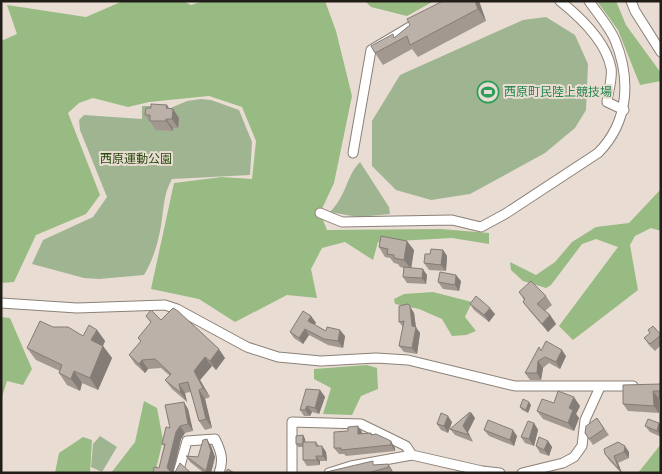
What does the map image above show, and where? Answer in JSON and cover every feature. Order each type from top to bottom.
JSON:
[{"type":"street","points":[[560,1],[585,24],[603,47],[612,69],[607,102],[624,110]]},
{"type":"street","points":[[320,213],[342,222],[452,220],[481,227],[506,214],[598,153],[612,136],[624,110],[626,95],[624,72],[614,38],[589,1]]},
{"type":"street","points":[[631,1],[635,11],[661,52]]},
{"type":"street","points":[[353,153],[371,50],[423,19]]},
{"type":"street","points":[[1,303],[77,308],[165,305],[177,309],[247,347],[278,357],[321,361],[376,358],[408,360],[515,386],[600,387],[643,385]]},
{"type":"street","points":[[522,473],[563,463],[574,457],[582,446],[585,420],[600,387]]},
{"type":"street","points":[[292,473],[292,422],[361,424],[406,446],[412,455]]},
{"type":"street","points":[[178,473],[187,441],[215,439],[221,451],[222,465],[219,473]]},
{"type":"street","points":[[329,473],[351,466],[412,455],[500,473]]},
{"type":"green space","points":[[123,1],[183,1],[191,5],[203,1],[325,1],[336,31],[352,96],[334,183],[320,213],[327,230],[441,229],[489,233],[489,244],[452,238],[378,242],[373,260],[345,242],[322,248],[311,269],[317,298],[287,295],[235,322],[199,299],[151,289],[174,183],[222,177],[252,179],[256,141],[242,107],[209,96],[149,102],[128,107],[93,98],[79,103],[68,113],[100,195],[86,214],[36,235],[14,282],[1,283],[1,41],[17,34],[7,5],[86,17]]},
{"type":"green space","points":[[365,1],[434,1],[407,16],[371,7]]},
{"type":"green space","points":[[597,1],[616,1],[626,25],[661,73],[661,81],[640,85],[618,30]]},
{"type":"green space","name":"西原町民陸上競技場","points":[[546,17],[575,35],[588,64],[586,110],[575,128],[545,153],[470,194],[431,200],[396,190],[372,166],[372,121],[400,75],[523,20]]},
{"type":"green space","name":"西原運動公園","points":[[211,100],[239,110],[252,142],[250,175],[172,179],[165,196],[157,245],[144,275],[99,279],[84,278],[32,264],[43,240],[93,217],[107,197],[80,130],[79,120],[84,115],[142,119],[142,106],[155,106],[166,110],[187,101]]},
{"type":"green space","points":[[360,162],[389,207],[390,214],[358,217],[330,212],[336,206],[355,167]]},
{"type":"green space","points":[[661,189],[661,231],[651,228],[635,236],[630,245],[638,290],[573,340],[559,326],[618,247],[596,239],[582,244],[551,285],[546,288],[523,281],[511,270],[510,262],[536,275],[555,262],[572,242],[596,227],[629,223]]},
{"type":"green space","points":[[433,292],[472,302],[465,317],[476,331],[466,335],[452,336],[442,319],[419,309],[395,304],[394,299],[404,294]]},
{"type":"green space","points":[[1,317],[10,318],[32,369],[23,385],[7,381],[1,400]]},
{"type":"green space","points":[[367,365],[377,368],[378,389],[361,396],[352,415],[323,414],[331,388],[314,379],[314,369]]},
{"type":"green space","points":[[144,401],[157,408],[163,440],[155,473],[111,473],[135,442]]},
{"type":"green space","points":[[100,436],[117,447],[102,472],[91,467],[93,444]]},
{"type":"green space","points":[[83,437],[92,440],[90,473],[55,473],[59,453]]},
{"type":"green space","points":[[661,444],[661,473],[638,473]]},
{"type":"building","points":[[443,1],[475,1],[478,9],[410,45],[407,36],[375,53],[371,46],[393,34],[394,38],[410,25],[407,19]]},
{"type":"building","points":[[151,104],[167,105],[166,108],[173,109],[172,119],[150,121],[150,115],[145,115],[146,108],[151,108]]},
{"type":"building","points":[[381,236],[407,241],[404,260],[394,258],[394,255],[387,254],[388,249],[379,247]]},
{"type":"building","points":[[431,249],[443,250],[441,265],[424,263],[425,254],[430,254]]},
{"type":"building","points":[[404,267],[423,269],[422,278],[403,277]]},
{"type":"building","points":[[440,272],[456,275],[455,285],[438,282]]},
{"type":"building","points":[[531,281],[546,296],[537,304],[550,315],[542,324],[523,302],[525,299],[519,292]]},
{"type":"building","points":[[476,296],[490,308],[484,315],[470,304]]},
{"type":"building","points":[[408,304],[410,306],[412,326],[416,327],[412,348],[399,346],[404,321],[399,322],[399,306]]},
{"type":"building","points":[[173,308],[219,349],[210,361],[205,357],[194,371],[203,388],[199,390],[206,419],[199,421],[188,382],[179,384],[181,393],[165,380],[171,374],[155,359],[142,360],[139,364],[129,355],[141,341],[138,338],[151,322],[146,316],[151,310],[161,320]]},
{"type":"building","points":[[303,311],[311,316],[308,321],[326,331],[327,327],[340,330],[338,341],[324,339],[305,329],[299,338],[290,332]]},
{"type":"building","points":[[40,321],[53,327],[68,327],[83,336],[89,325],[97,330],[91,340],[103,346],[90,378],[74,371],[71,379],[59,373],[62,365],[27,348]]},
{"type":"building","points":[[653,326],[661,335],[650,344],[644,338],[650,333],[648,330]]},
{"type":"building","points":[[546,341],[562,350],[556,362],[545,357],[538,361],[537,373],[525,373],[539,347],[541,351]]},
{"type":"building","points":[[661,384],[661,391],[653,391],[654,406],[623,404],[623,385]]},
{"type":"building","points":[[306,389],[320,390],[315,408],[307,406],[305,410],[300,410]]},
{"type":"building","points":[[558,391],[574,397],[569,408],[573,410],[568,423],[537,411],[542,399],[554,403]]},
{"type":"building","points":[[523,399],[529,402],[526,410],[520,407]]},
{"type":"building","points":[[184,402],[188,424],[180,426],[176,432],[167,468],[171,472],[175,472],[180,463],[191,473],[153,473],[154,467],[159,468],[165,444],[162,444],[166,427],[170,428],[165,405]]},
{"type":"building","points":[[470,412],[463,426],[469,435],[450,429]]},
{"type":"building","points":[[441,413],[448,416],[444,426],[437,424]]},
{"type":"building","points":[[597,418],[604,429],[589,439],[585,433],[586,426]]},
{"type":"building","points":[[648,419],[659,423],[657,431],[645,426]]},
{"type":"building","points":[[488,420],[513,430],[510,440],[484,430]]},
{"type":"building","points":[[528,421],[534,423],[529,439],[521,437]]},
{"type":"building","points":[[358,426],[358,434],[376,434],[391,441],[391,445],[341,450],[341,448],[334,448],[334,432],[348,431],[348,427]]},
{"type":"building","points":[[303,435],[303,444],[296,444],[296,436]]},
{"type":"building","points":[[539,437],[548,441],[544,450],[536,446]]},
{"type":"building","points":[[207,439],[211,451],[206,471],[186,456],[198,457],[203,440]]},
{"type":"building","points":[[303,442],[316,442],[316,446],[322,446],[323,456],[316,456],[317,460],[303,460]]},
{"type":"building","points":[[618,442],[625,446],[624,452],[614,456],[619,469],[605,454],[604,449]]},
{"type":"building","points":[[373,461],[373,465],[388,464],[389,467],[368,473],[322,473]]},
{"type":"building","points":[[228,469],[234,473],[225,473]]},
{"type":"place","name":"西原町民陸上競技場","points":[[488,92]]}]
